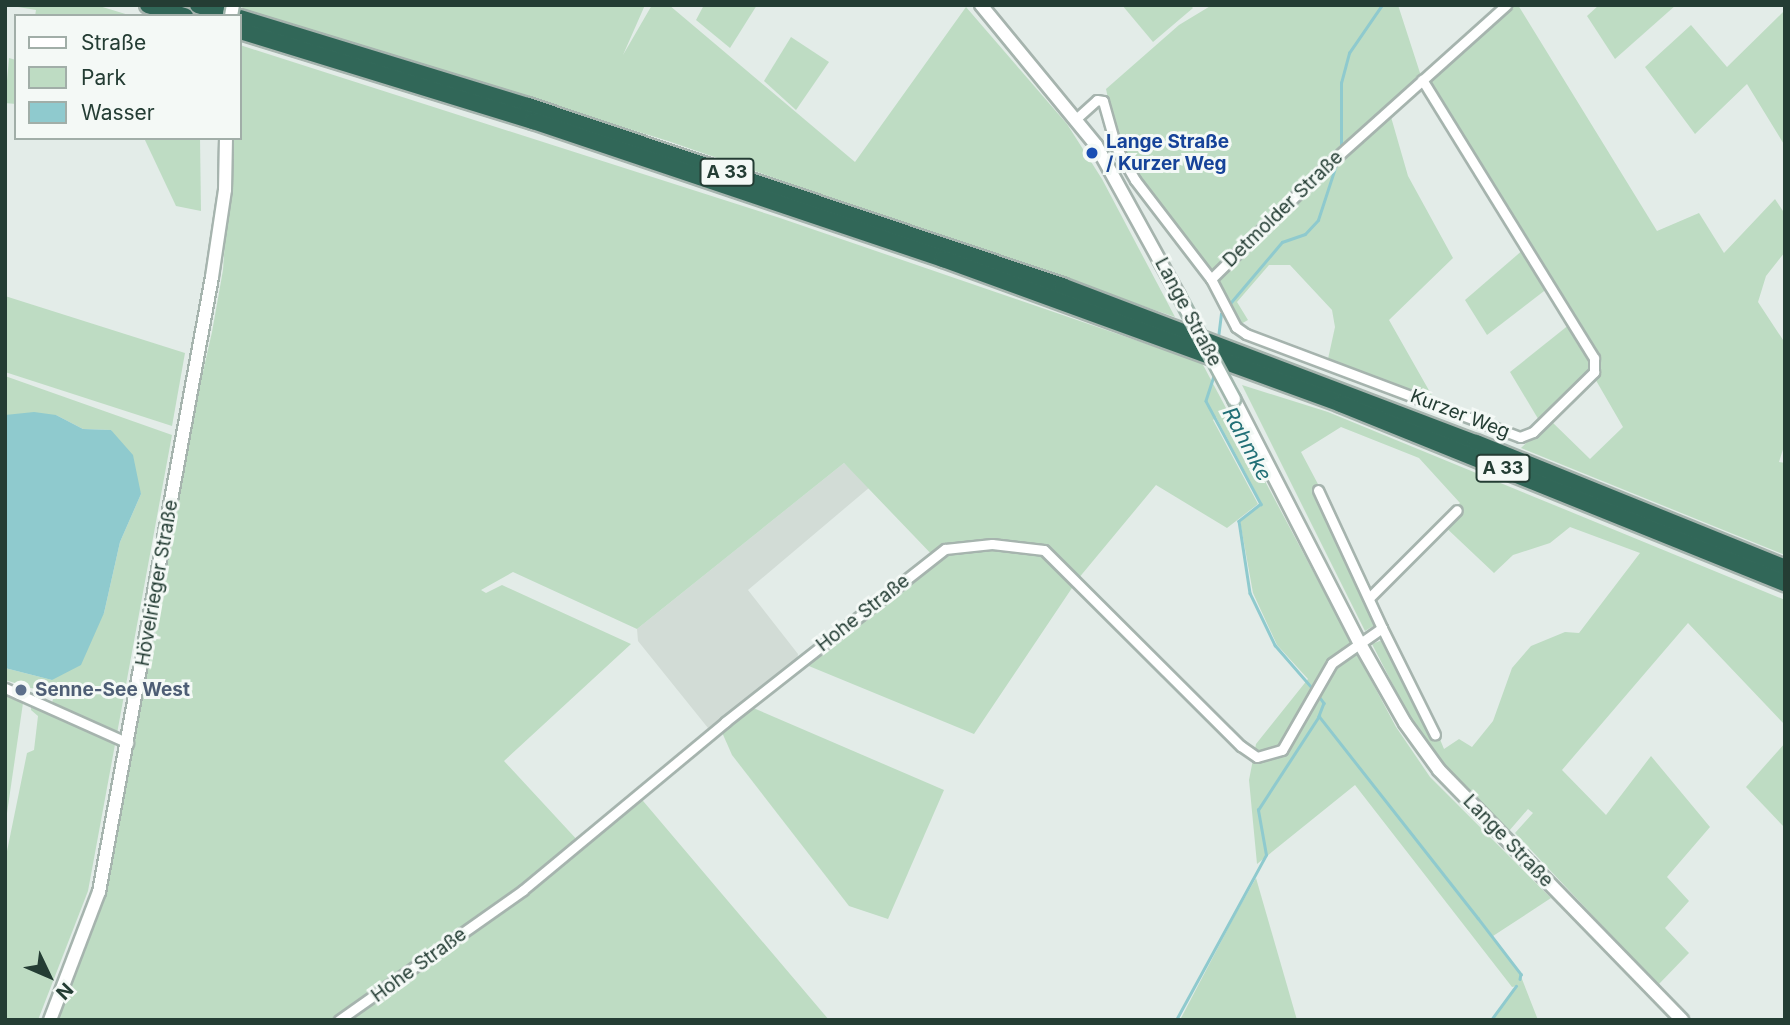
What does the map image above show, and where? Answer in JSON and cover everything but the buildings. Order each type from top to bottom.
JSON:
[{"type":"highway","points":[[148,5],[178,14]]},
{"type":"highway","points":[[198,5],[226,14]]},
{"type":"highway","name":"A 33","points":[[242,19],[528,106],[814,200],[1785,568]]},
{"type":"highway","name":"A 33","points":[[242,33],[812,214],[1214,350],[1785,583]]},
{"type":"street","name":"Lange Straße","points":[[981,5],[1078,117],[1114,173],[1359,642],[1405,723],[1439,770],[1682,1020]]},
{"type":"street","name":"Detmolder Straße","points":[[1078,117],[1097,100],[1103,102],[1116,147],[1135,180],[1210,279],[1320,172],[1506,5]]},
{"type":"street","name":"Kurzer Weg","points":[[1210,279],[1226,311],[1246,334],[1520,437],[1534,432],[1594,372],[1594,358],[1422,80]]},
{"type":"street","name":"Hövelrieger Straße","points":[[50,1020],[99,892],[212,277],[225,190],[226,140]]},
{"type":"street","points":[[1318,490],[1435,735]]},
{"type":"street","points":[[1369,598],[1457,510]]},
{"type":"street","name":"Hohe Straße","points":[[338,1020],[523,890],[725,722],[945,549],[992,544],[1044,550],[1254,756],[1270,757],[1282,750],[1332,663],[1359,642]]},
{"type":"street","points":[[1359,642],[1382,628]]},
{"type":"street","points":[[5,688],[128,743]]},
{"type":"shaded area","points":[[844,463],[870,487],[748,590],[798,654],[797,662],[708,728],[638,641],[637,629]]},
{"type":"green space","points":[[6,5],[96,5],[125,14],[35,14],[36,10]]},
{"type":"green space","points":[[243,5],[645,5],[623,55],[652,5],[669,5],[855,162],[966,7],[1067,124],[1102,179],[1175,317],[668,141],[242,9]]},
{"type":"green space","points":[[704,5],[757,5],[730,48],[696,20]]},
{"type":"green space","points":[[1122,5],[1190,5],[1193,8],[1153,42]]},
{"type":"green space","points":[[1212,5],[1398,5],[1421,76],[1386,107],[1387,119],[1391,117],[1408,176],[1453,258],[1389,320],[1435,401],[1328,359],[1335,327],[1332,310],[1290,265],[1269,265],[1237,302],[1248,320],[1239,325],[1205,267],[1119,150],[1106,89],[1179,25]]},
{"type":"green space","points":[[1512,5],[1518,5],[1657,231],[1699,213],[1724,253],[1775,199],[1785,214],[1785,252],[1766,276],[1758,302],[1785,343],[1785,443],[1779,462],[1785,463],[1785,555],[1521,448],[1550,420],[1590,459],[1623,427],[1594,377],[1598,358],[1428,81]]},
{"type":"green space","points":[[1599,5],[1676,5],[1615,59],[1587,16]]},
{"type":"green space","points":[[1785,10],[1785,146],[1747,84],[1695,134],[1645,67],[1691,25],[1727,67]]},
{"type":"green space","points":[[791,37],[829,62],[796,110],[764,81]]},
{"type":"green space","points":[[242,46],[780,218],[1202,363],[1396,727],[1430,777],[1551,898],[1493,936],[1367,776],[1520,974],[1538,1020],[1492,1020],[1517,986],[1512,987],[1355,785],[1257,864],[1249,780],[1256,744],[1308,679],[1277,645],[1253,593],[1240,521],[1262,504],[1216,417],[1213,420],[1258,504],[1227,528],[1156,485],[1078,579],[974,734],[804,664],[938,561],[844,463],[637,629],[513,572],[481,590],[486,593],[502,585],[631,644],[504,761],[580,843],[638,795],[829,1020],[57,1020],[104,893],[189,433],[223,270],[232,140],[242,140]]},
{"type":"green space","points":[[9,58],[14,59],[14,104],[5,103]]},
{"type":"green space","points":[[145,140],[200,140],[201,211],[176,206]]},
{"type":"green space","points":[[1524,249],[1548,288],[1487,335],[1465,300]]},
{"type":"green space","points":[[5,296],[185,353],[172,426],[5,372]]},
{"type":"green space","points":[[1570,324],[1590,357],[1591,370],[1540,422],[1510,372]]},
{"type":"green space","points":[[5,376],[172,435],[88,891],[38,1020],[5,1020],[5,861],[27,753],[34,750],[38,716],[31,710],[31,701],[50,711],[54,695],[5,680],[5,668],[52,680],[104,613],[120,542],[141,494],[111,430],[83,429],[56,415],[5,415]]},
{"type":"green space","points":[[1242,385],[1328,412],[1785,600],[1785,725],[1688,623],[1562,770],[1606,815],[1651,756],[1710,827],[1667,877],[1689,901],[1665,928],[1689,953],[1658,985],[1515,833],[1533,813],[1528,809],[1509,831],[1444,766],[1410,718],[1372,644],[1382,640],[1432,740],[1439,737],[1444,749],[1459,739],[1472,747],[1493,721],[1512,668],[1531,646],[1565,632],[1579,633],[1640,553],[1570,527],[1550,543],[1513,555],[1494,573],[1440,522],[1460,503],[1419,458],[1341,427],[1301,452],[1319,486],[1313,490],[1375,625],[1365,631]]},
{"type":"green space","points":[[5,694],[23,703],[5,827]]},
{"type":"green space","points":[[751,707],[944,790],[888,919],[849,906],[732,755],[721,730]]},
{"type":"green space","points":[[1785,743],[1785,828],[1746,787]]},
{"type":"green space","points":[[1256,878],[1297,1020],[1180,1020],[1235,915]]},
{"type":"water","points":[[34,412],[56,415],[83,429],[111,430],[133,455],[141,494],[120,542],[104,613],[81,665],[52,680],[5,668],[5,415]]},
{"type":"waterway","name":"Rahmke","points":[[1341,149],[1341,83],[1349,53],[1382,5]]},
{"type":"waterway","name":"Rahmke","points":[[1218,338],[1221,314],[1282,242],[1305,234],[1318,220],[1337,162]]},
{"type":"waterway","name":"Rahmke","points":[[1215,373],[1206,401],[1261,504],[1239,521],[1250,593],[1275,645],[1314,690]]},
{"type":"waterway","name":"Rahmke","points":[[1318,695],[1324,703],[1319,716],[1521,974],[1520,979]]},
{"type":"waterway","points":[[1176,1020],[1266,855],[1258,810],[1319,716]]},
{"type":"waterway","name":"Rahmke","points":[[1491,1020],[1516,986]]},
{"type":"place","name":"Lange Straße / Kurzer Weg","points":[[1092,153]]},
{"type":"place","name":"Senne-See West","points":[[21,690]]}]
